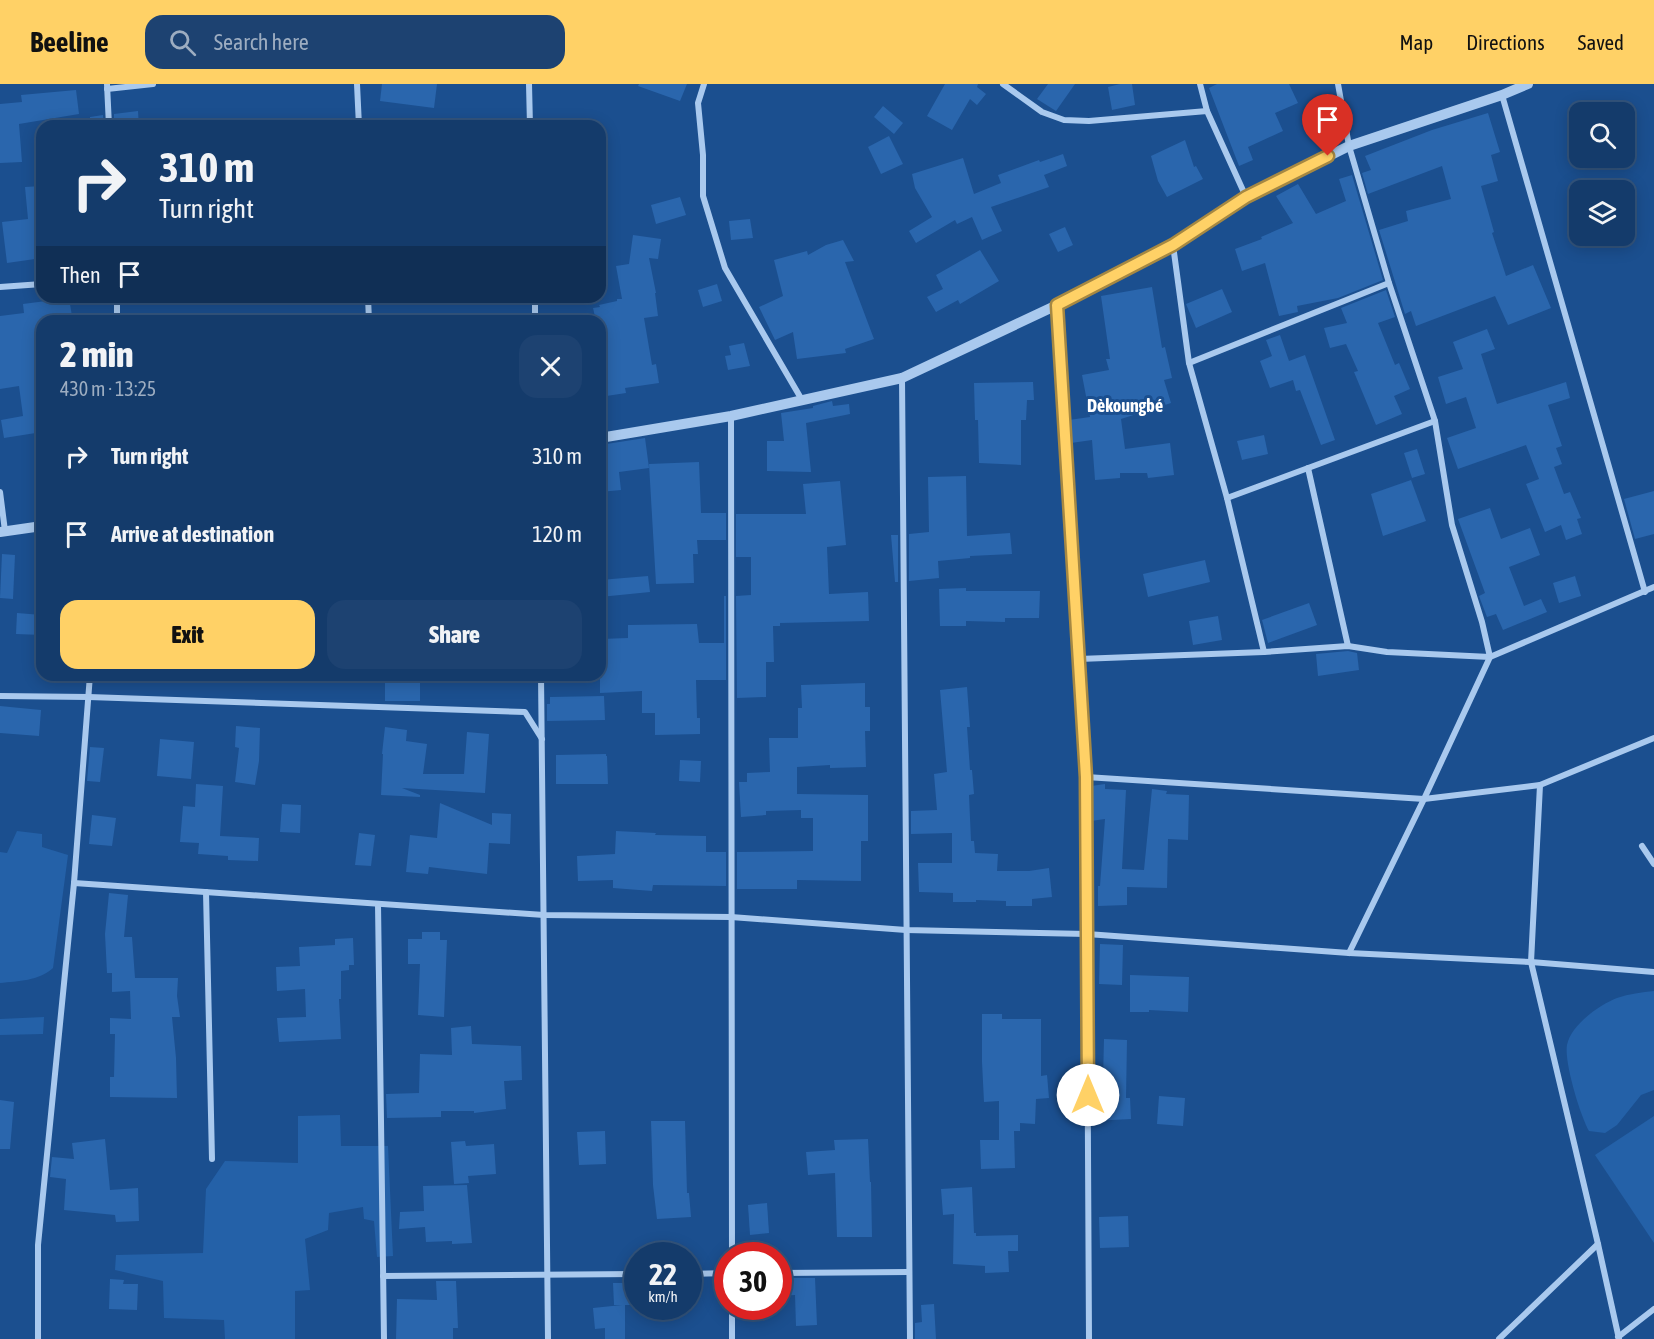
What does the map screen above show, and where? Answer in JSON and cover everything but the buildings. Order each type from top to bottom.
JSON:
[{"type":"street","points":[[109,120],[107,86],[153,84]]},
{"type":"street","points":[[357,84],[359,120]]},
{"type":"street","points":[[528,84],[530,120]]},
{"type":"street","points":[[704,84],[698,104],[703,155],[703,196],[725,268],[802,400]]},
{"type":"street","points":[[1004,84],[1042,112],[1064,120],[1089,121],[1207,111]]},
{"type":"street","points":[[1200,84],[1207,111],[1246,197]]},
{"type":"street","points":[[1338,84],[1349,146],[1389,283],[1435,421],[1452,525],[1482,622],[1490,657],[1349,953]]},
{"type":"street","points":[[606,437],[731,416],[902,378],[1057,305],[1173,245],[1246,197],[1349,146],[1502,95],[1528,84]]},
{"type":"street","points":[[1502,95],[1645,592]]},
{"type":"street","points":[[1173,245],[1189,363],[1227,498],[1264,652]]},
{"type":"street","points":[[1189,363],[1389,283]]},
{"type":"street","points":[[0,287],[36,284]]},
{"type":"street","points":[[1057,305],[1086,777],[1089,1339]]},
{"type":"street","points":[[902,378],[910,1339]]},
{"type":"street","points":[[731,416],[732,1242]]},
{"type":"street","points":[[1227,498],[1435,421]]},
{"type":"street","points":[[1308,468],[1348,646]]},
{"type":"street","points":[[0,492],[3,531],[36,527]]},
{"type":"street","points":[[1079,659],[1264,652],[1348,646],[1388,652],[1490,657],[1654,587]]},
{"type":"street","points":[[38,1339],[38,1245],[74,883],[90,681]]},
{"type":"street","points":[[541,681],[548,1339]]},
{"type":"street","points":[[0,696],[525,712],[542,740]]},
{"type":"street","points":[[1086,777],[1424,799],[1540,785],[1654,738]]},
{"type":"street","points":[[1540,785],[1531,962],[1618,1338],[1654,1309]]},
{"type":"street","points":[[1642,846],[1654,864]]},
{"type":"street","points":[[74,883],[544,915],[732,917],[906,930],[1087,934],[1654,972]]},
{"type":"street","points":[[206,892],[212,1159]]},
{"type":"street","points":[[378,904],[384,1339]]},
{"type":"street","points":[[1499,1339],[1598,1244]]},
{"type":"street","points":[[792,1273],[909,1272]]},
{"type":"street","points":[[383,1276],[624,1274]]},
{"type":"street","points":[[732,1320],[732,1339]]},
{"type":"shaded area","points":[[17,831],[42,834],[42,847],[68,855],[53,968],[35,978],[0,983],[0,852],[7,853]]},
{"type":"shaded area","points":[[1654,991],[1654,1090],[1641,1095],[1617,1125],[1605,1133],[1589,1131],[1570,1075],[1567,1045],[1570,1038],[1580,1023],[1610,1001],[1626,995]]},
{"type":"shaded area","points":[[44,1017],[43,1034],[0,1035],[0,1019]]},
{"type":"shaded area","points":[[340,1115],[341,1146],[388,1146],[393,1256],[377,1257],[374,1221],[364,1219],[363,1207],[329,1213],[328,1230],[305,1239],[310,1290],[295,1291],[295,1339],[225,1339],[224,1320],[164,1318],[163,1281],[115,1270],[116,1255],[203,1253],[206,1189],[225,1161],[298,1163],[298,1116]]},
{"type":"shaded area","points":[[1654,1116],[1654,1243],[1595,1155]]},
{"type":"district","name":"Dèkoungbé","points":[[1125,406]]},
{"type":"route","points":[[1088,1095],[1086,777],[1057,305],[1173,245],[1246,197],[1328,156]]}]
